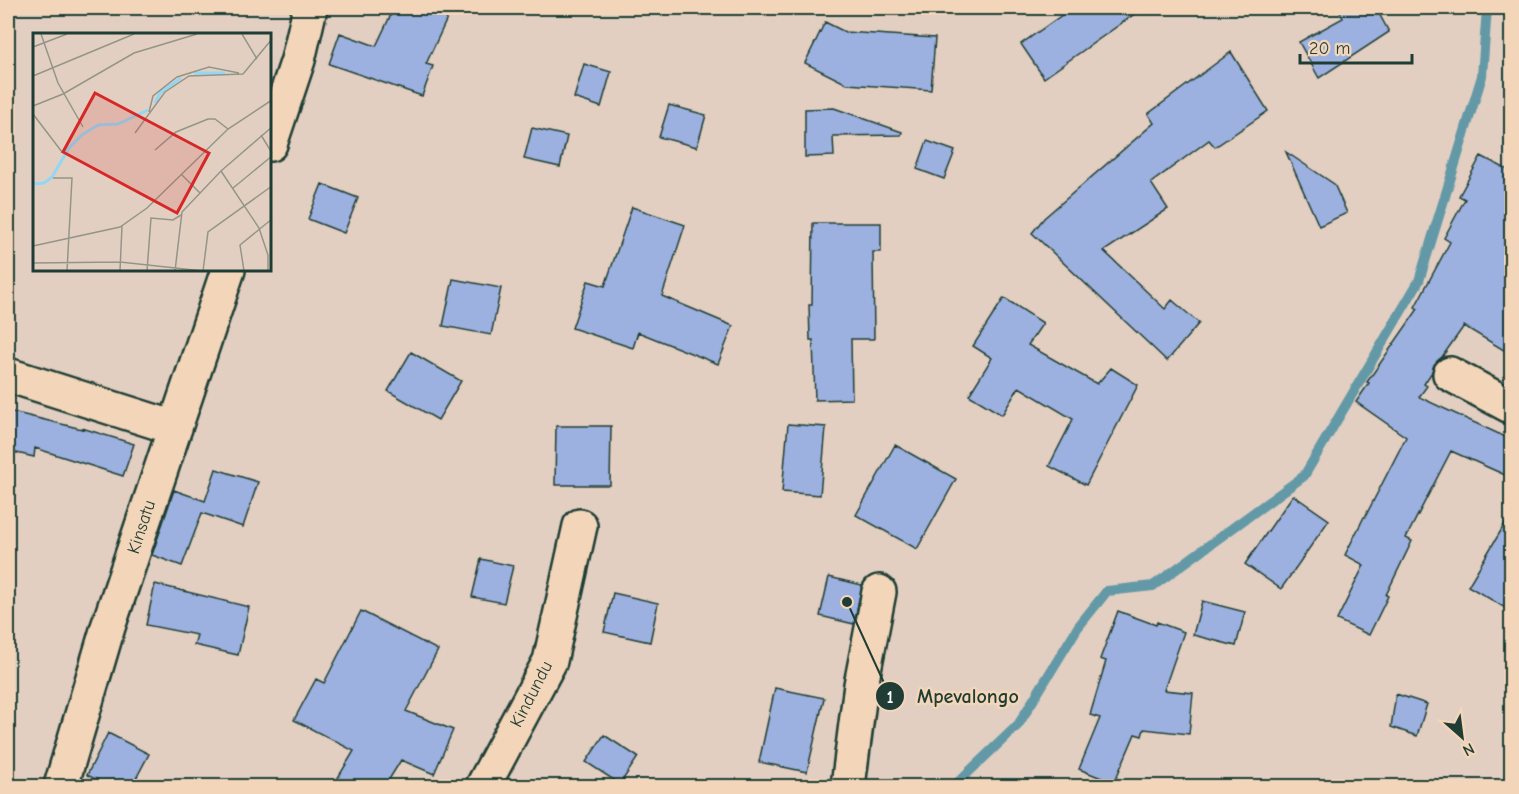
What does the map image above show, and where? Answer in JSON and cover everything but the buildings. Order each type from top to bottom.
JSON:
[{"type":"street","points":[[272,138],[298,60],[310,8]]},
{"type":"street","name":"Kinsatu","points":[[61,786],[108,627],[227,272]]},
{"type":"street","points":[[1450,374],[1512,407]]},
{"type":"street","points":[[8,375],[175,428]]},
{"type":"street","name":"Kindundu","points":[[483,786],[550,661],[580,526]]},
{"type":"street","points":[[848,786],[861,685],[879,592]]},
{"type":"waterway","points":[[954,786],[1018,725],[1078,627],[1107,591],[1153,586],[1304,476],[1419,281],[1482,76],[1487,8]]},
{"type":"place","name":"Mpevalongo","points":[[847,602]]}]
